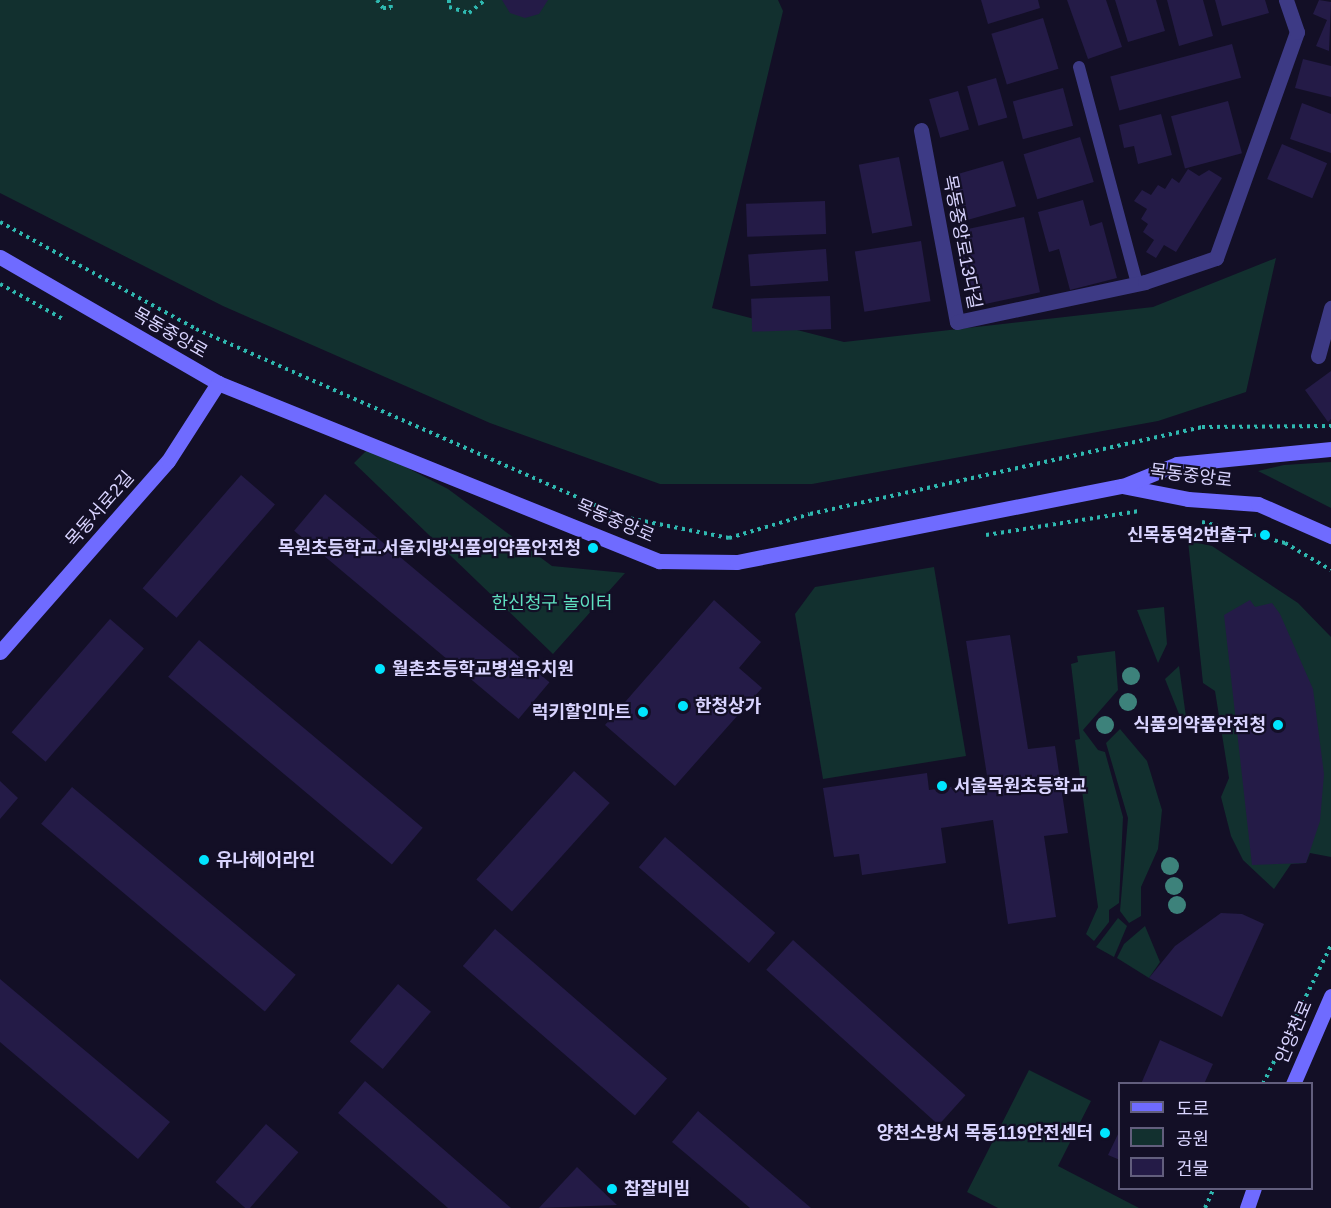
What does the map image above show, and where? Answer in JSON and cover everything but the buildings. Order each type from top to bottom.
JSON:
[{"type":"main road","name":"목동중앙로","points":[[0,257],[218,383],[659,561],[737,562],[1122,486],[1188,499],[1258,504],[1331,536]]},
{"type":"main road","name":"목동서로2길","points":[[0,652],[168,460],[218,383]]},
{"type":"main road","points":[[1122,486],[1177,464],[1331,448]]},
{"type":"main road","name":"안양천로","points":[[1293,1082],[1331,996]]},
{"type":"main road","points":[[1247,1208],[1253,1190]]},
{"type":"street","name":"목동중앙로13다길","points":[[921,130],[957,322],[1137,284],[1216,258],[1297,32],[1286,0]]},
{"type":"street","points":[[1318,356],[1331,308]]},
{"type":"lane","points":[[1079,67],[1137,284]]},
{"type":"path","points":[[377,0],[383,8],[392,8],[390,0]]},
{"type":"path","points":[[449,0],[449,8],[469,13],[485,0]]},
{"type":"path","points":[[0,222],[196,329],[623,517],[729,538],[810,513],[1202,427],[1331,426]]},
{"type":"path","points":[[0,284],[71,323]]},
{"type":"path","points":[[977,537],[1150,509]]},
{"type":"path","points":[[1192,519],[1285,543],[1331,570]]},
{"type":"path","points":[[1263,1082],[1331,945]]},
{"type":"path","points":[[1205,1208],[1213,1190]]},
{"type":"green space","points":[[0,0],[778,0],[783,11],[712,308],[844,342],[1153,307],[1276,258],[1246,392],[1158,421],[812,484],[660,484],[490,423],[223,306],[0,193]]},
{"type":"green space","name":"한신청구 놀이터","points":[[369,448],[448,489],[552,566],[625,573],[553,654],[354,463]]},
{"type":"green space","points":[[1331,462],[1331,508],[1258,471],[1284,465]]},
{"type":"green space","points":[[1188,541],[1212,546],[1298,603],[1331,637],[1331,857],[1310,853],[1306,863],[1291,864],[1274,889],[1243,860],[1231,836],[1221,797],[1229,778],[1215,691],[1203,683]]},
{"type":"green space","points":[[934,567],[966,756],[823,779],[795,614],[815,587]]},
{"type":"green space","points":[[1164,607],[1167,644],[1158,663],[1137,610]]},
{"type":"green space","points":[[1115,651],[1118,690],[1083,730],[1098,750],[1105,752],[1123,817],[1119,903],[1109,910],[1109,922],[1094,941],[1086,934],[1098,907],[1075,740],[1080,739],[1071,664],[1078,662],[1077,656]]},
{"type":"green space","points":[[1179,666],[1186,717],[1181,719],[1165,679]]},
{"type":"green space","points":[[1120,729],[1147,761],[1162,810],[1158,849],[1141,887],[1141,916],[1129,923],[1120,911],[1128,818],[1106,743]]},
{"type":"green space","points":[[1118,918],[1127,926],[1114,957],[1096,947]]},
{"type":"green space","points":[[1145,926],[1160,962],[1149,978],[1117,958],[1124,944]]},
{"type":"green space","points":[[1029,1070],[1091,1101],[1058,1166],[1139,1208],[998,1208],[967,1192]]},
{"type":"place","name":"신목동역2번출구","points":[[1265,535]]},
{"type":"place","name":"목원초등학교.서울지방식품의약품안전청","points":[[593,548]]},
{"type":"place","name":"월촌초등학교병설유치원","points":[[380,669]]},
{"type":"place","name":"한청상가","points":[[683,706]]},
{"type":"place","name":"럭키할인마트","points":[[643,712]]},
{"type":"place","name":"식품의약품안전청","points":[[1278,725]]},
{"type":"place","name":"서울목원초등학교","points":[[942,786]]},
{"type":"place","name":"유나헤어라인","points":[[204,860]]},
{"type":"place","name":"양천소방서 목동119안전센터","points":[[1105,1133]]},
{"type":"place","name":"참잘비빔","points":[[612,1189]]}]
